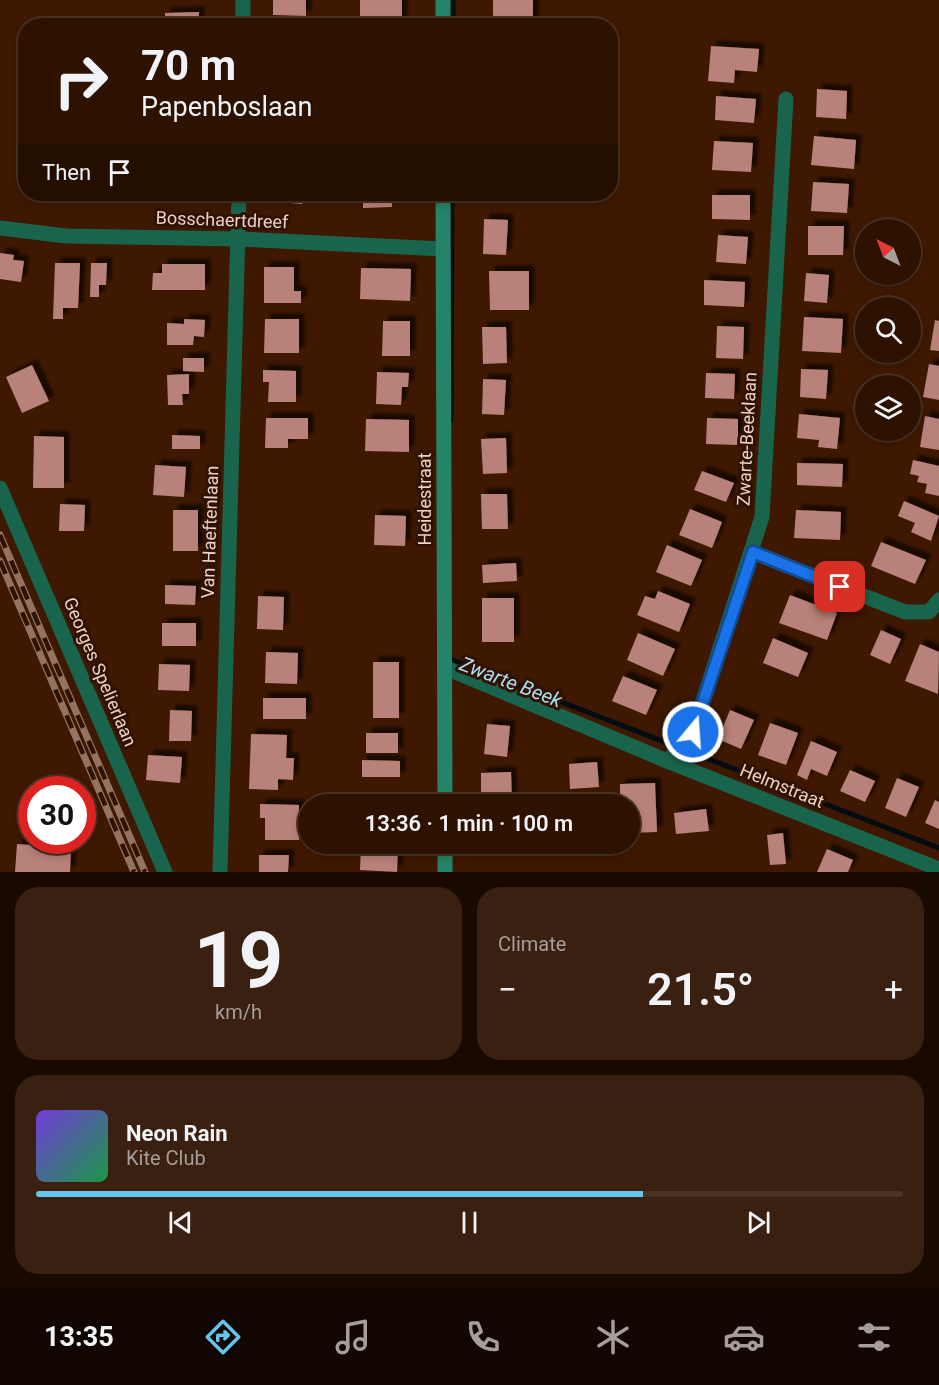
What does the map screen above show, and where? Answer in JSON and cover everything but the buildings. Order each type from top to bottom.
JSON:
[{"type":"street","points":[[243,0],[243,18]]},
{"type":"street","points":[[444,0],[444,18]]},
{"type":"street","name":"Zwarte-Beeklaan","points":[[668,761],[693,732],[753,552],[762,517],[786,99]]},
{"type":"street","name":"Van Haeftenlaan","points":[[220,872],[240,201]]},
{"type":"street","name":"Heidestraat","points":[[444,201],[445,794]]},
{"type":"street","name":"Bosschaertdreef","points":[[0,228],[66,236],[239,239],[444,249]]},
{"type":"street","name":"Georges Spelierlaan","points":[[0,488],[165,872]]},
{"type":"street","points":[[753,552],[905,612],[929,612],[939,600]]},
{"type":"street","name":"Helmstraat","points":[[446,668],[668,761],[939,869]]},
{"type":"street","points":[[445,854],[445,872]]},
{"type":"waterway","name":"Zwarte Beek","points":[[453,0],[453,18]]},
{"type":"waterway","name":"Zwarte Beek","points":[[451,420],[452,201]]},
{"type":"waterway","name":"Zwarte Beek","points":[[450,654],[450,659],[939,848]]},
{"type":"railway","points":[[0,535],[145,872]]},
{"type":"railway","points":[[0,561],[134,872]]},
{"type":"route","points":[[693,732],[753,552],[840,587]]}]
